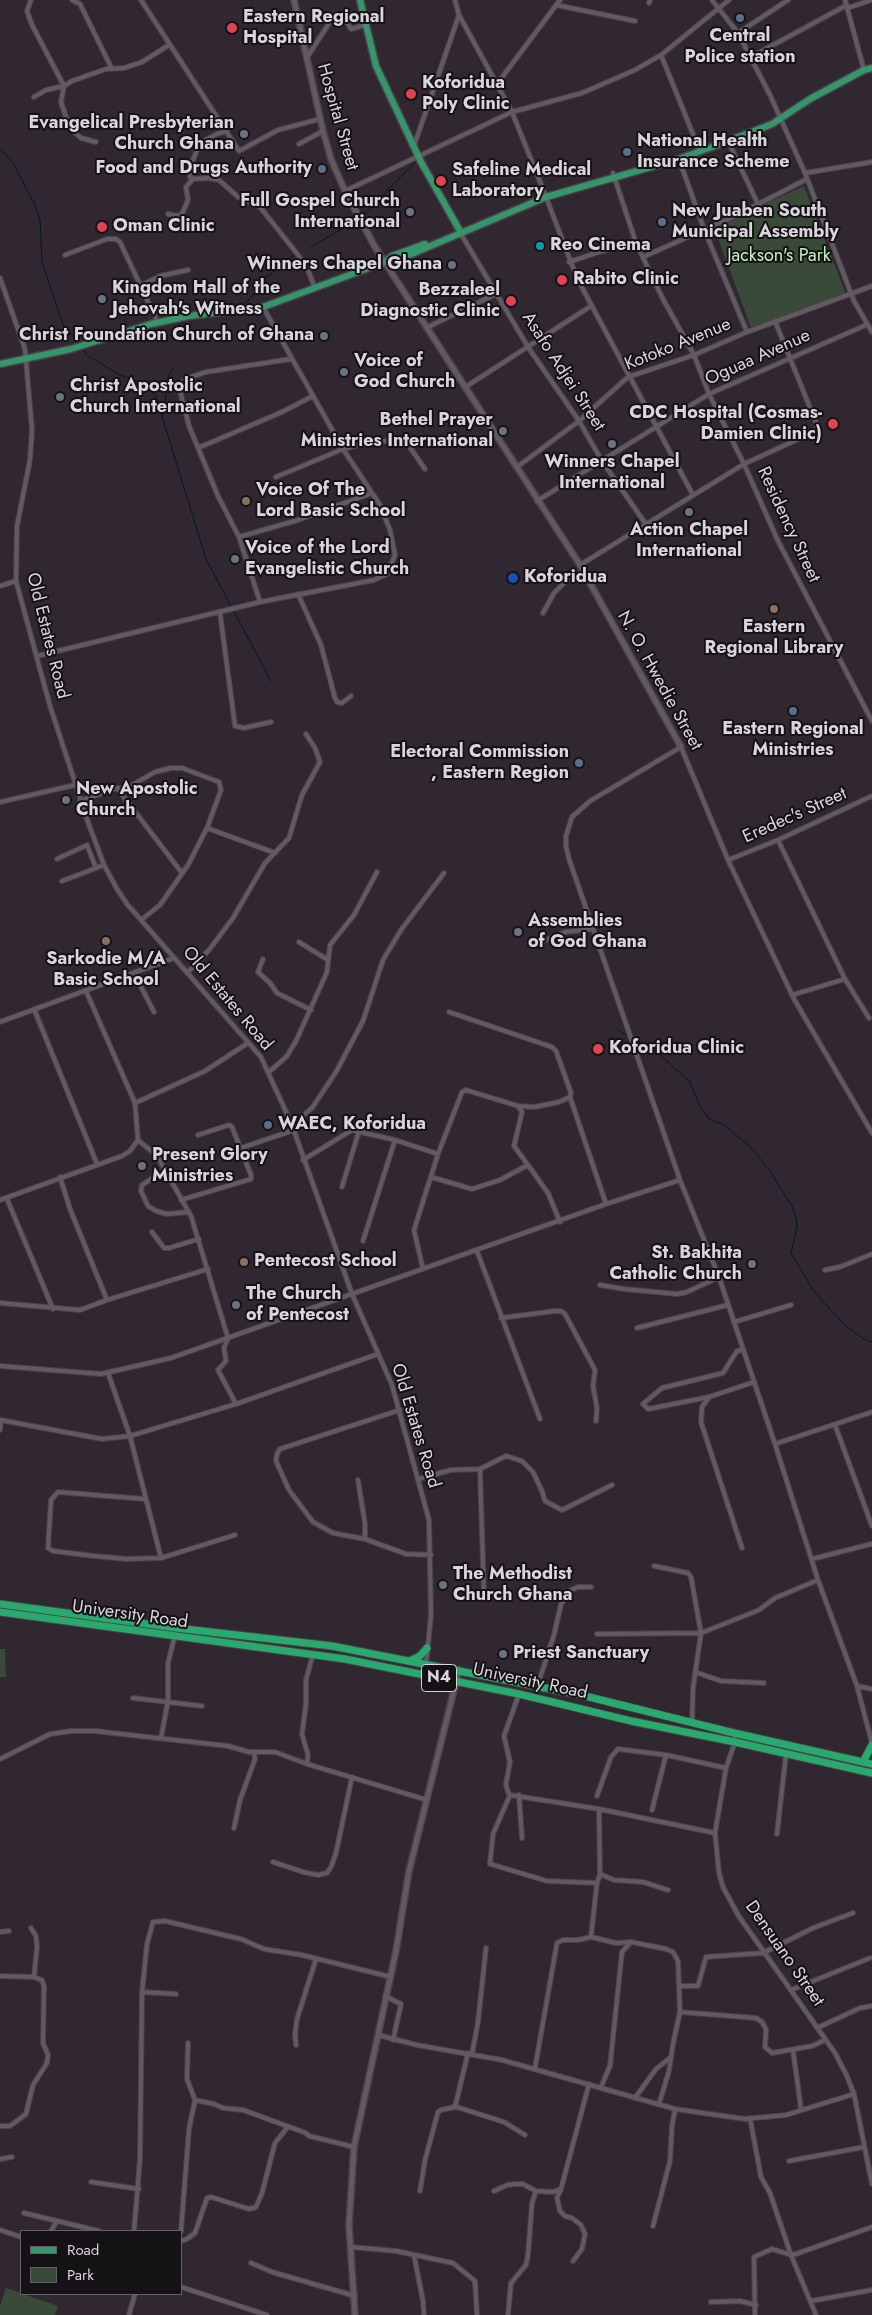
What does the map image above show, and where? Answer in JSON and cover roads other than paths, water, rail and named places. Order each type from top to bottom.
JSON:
[{"type":"highway","name":"University Road","points":[[0,1604],[313,1654],[425,1674],[872,1773]]},
{"type":"highway","name":"University Road","points":[[0,1612],[175,1632],[332,1646],[537,1687],[872,1764]]},
{"type":"highway","points":[[410,1661],[420,1656],[427,1648]]},
{"type":"highway","points":[[864,1762],[872,1744]]},
{"type":"main road","points":[[360,0],[376,66],[414,147],[461,232]]},
{"type":"main road","points":[[614,174],[679,159],[772,124],[864,70],[872,68]]},
{"type":"main road","points":[[0,364],[89,344],[158,323],[189,316],[263,307],[385,262],[392,256],[461,232],[545,196],[699,149],[780,118]]},
{"type":"street","points":[[32,0],[27,11],[64,86],[62,102],[72,129],[81,138],[96,142]]},
{"type":"street","points":[[72,0],[80,4],[112,69]]},
{"type":"street","points":[[141,0],[239,151],[278,130],[320,118]]},
{"type":"street","name":"Hospital Street","points":[[294,0],[306,59],[331,159],[345,191],[385,262]]},
{"type":"street","points":[[455,0],[459,15],[512,112],[570,262],[591,306],[693,495]]},
{"type":"street","points":[[498,84],[560,0]]},
{"type":"street","points":[[712,0],[738,33],[751,57],[805,173],[851,294],[866,325],[872,332]]},
{"type":"street","points":[[345,191],[512,112],[596,88],[635,70],[661,55],[729,0]]},
{"type":"street","points":[[738,33],[788,0]]},
{"type":"street","points":[[751,57],[847,4],[871,0]]},
{"type":"street","points":[[847,4],[864,70]]},
{"type":"street","points":[[556,5],[635,21]]},
{"type":"street","points":[[306,59],[334,14],[342,14],[351,30],[365,25]]},
{"type":"street","points":[[414,147],[459,15]]},
{"type":"street","points":[[34,97],[46,90],[64,86],[72,81],[112,69],[124,68],[150,59],[169,45]]},
{"type":"street","points":[[661,55],[699,149]]},
{"type":"street","points":[[193,179],[190,177],[191,164],[200,143],[227,131]]},
{"type":"street","points":[[299,144],[323,131]]},
{"type":"street","points":[[728,142],[758,204]]},
{"type":"street","points":[[679,159],[704,229],[746,332]]},
{"type":"street","points":[[805,173],[872,162]]},
{"type":"street","name":"Residency Street","points":[[614,174],[636,243],[663,299],[694,355],[709,394],[744,464],[778,541],[872,721]]},
{"type":"street","points":[[168,214],[177,216],[182,214],[188,200],[186,187],[193,179],[208,178],[219,180],[238,198],[260,207],[306,265],[315,288]]},
{"type":"street","points":[[643,257],[758,204],[807,179]]},
{"type":"street","name":"Asafo Adjei Street","points":[[461,232],[528,346],[580,421],[602,461],[645,523]]},
{"type":"street","points":[[65,255],[107,240],[116,240],[123,247],[158,323]]},
{"type":"street","points":[[570,262],[599,252],[636,243]]},
{"type":"street","name":"N. O. Hwedie Street","points":[[385,262],[466,386],[537,501],[580,565],[582,572],[651,690],[681,747],[728,860],[792,995],[872,1133]]},
{"type":"street","points":[[142,285],[160,276],[188,270]]},
{"type":"street","name":"Old Estates Road","points":[[0,278],[14,313],[26,359],[32,430],[30,460],[17,526],[16,581],[75,785],[104,865],[126,904],[261,1057],[294,1130],[303,1160],[352,1294],[392,1385],[429,1520],[431,1615],[425,1674]]},
{"type":"street","name":"Kotoko Avenue","points":[[517,467],[580,421],[628,377],[694,355],[746,332],[872,286]]},
{"type":"street","points":[[428,327],[496,294]]},
{"type":"street","points":[[466,386],[591,306]]},
{"type":"street","points":[[37,656],[230,611],[260,602],[374,580],[387,574],[395,555],[390,530],[372,492],[343,449],[263,307]]},
{"type":"street","points":[[580,565],[645,523],[744,464],[816,431],[817,425],[776,321]]},
{"type":"street","name":"Oguaa Avenue","points":[[537,501],[709,394],[866,325]]},
{"type":"street","points":[[260,602],[239,538],[189,426],[180,397],[179,387],[185,379],[206,372],[291,359]]},
{"type":"street","points":[[198,448],[282,412],[313,396]]},
{"type":"street","points":[[276,476],[343,449],[362,444],[402,439],[409,446],[424,469]]},
{"type":"street","points":[[239,538],[298,520],[372,492]]},
{"type":"street","points":[[543,613],[554,593],[567,580],[582,572]]},
{"type":"street","points":[[0,586],[16,581]]},
{"type":"street","points":[[298,594],[321,645],[337,702],[342,703],[351,696]]},
{"type":"street","points":[[220,613],[235,726],[244,728],[271,722]]},
{"type":"street","points":[[187,973],[209,950],[233,918],[265,863],[275,852],[283,847],[289,838],[302,795],[320,762],[315,748],[306,734]]},
{"type":"street","points":[[681,747],[590,801],[572,817],[566,846],[630,1039],[680,1180],[734,1322],[818,1580],[857,1686],[872,1744]]},
{"type":"street","points":[[80,801],[117,788],[127,788],[155,772],[171,768],[182,768],[219,782],[221,790],[207,828],[188,865],[160,905],[141,920]]},
{"type":"street","points":[[0,802],[75,785]]},
{"type":"street","points":[[117,788],[182,873]]},
{"type":"street","name":"Eredec's Street","points":[[728,860],[778,840],[872,796]]},
{"type":"street","points":[[207,828],[275,852]]},
{"type":"street","points":[[778,840],[845,979],[869,1018]]},
{"type":"street","points":[[57,859],[87,845],[96,868]]},
{"type":"street","points":[[62,880],[104,865]]},
{"type":"street","points":[[268,1073],[286,1056],[311,1010],[327,972],[330,945],[354,915],[377,872]]},
{"type":"street","points":[[292,1125],[312,1108],[336,1072],[363,1021],[383,960],[401,930],[444,874]]},
{"type":"street","points":[[539,943],[565,932],[593,929]]},
{"type":"street","points":[[299,942],[328,960]]},
{"type":"street","points":[[0,1022],[174,958]]},
{"type":"street","points":[[263,959],[258,972],[270,983],[277,993],[311,1010]]},
{"type":"street","points":[[134,973],[154,1012]]},
{"type":"street","points":[[792,995],[845,979]]},
{"type":"street","points":[[0,1200],[122,1156],[138,1140],[135,1103],[86,991]]},
{"type":"street","points":[[34,1009],[97,1164]]},
{"type":"street","points":[[449,1012],[552,1047],[556,1051],[606,1204]]},
{"type":"street","points":[[135,1103],[205,1071],[248,1042]]},
{"type":"street","points":[[424,1269],[413,1233],[438,1154],[464,1091],[518,1106],[540,1107],[570,1097]]},
{"type":"street","points":[[518,1106],[522,1112],[514,1146],[548,1193],[560,1222]]},
{"type":"street","points":[[181,1200],[250,1179],[251,1175],[236,1132],[229,1125],[198,1135]]},
{"type":"street","points":[[241,1148],[294,1130]]},
{"type":"street","points":[[303,1160],[348,1130],[395,1140],[438,1154]]},
{"type":"street","points":[[342,1187],[359,1131]]},
{"type":"street","points":[[138,1140],[157,1156],[166,1170],[188,1212],[199,1239],[228,1338],[224,1348],[226,1361],[218,1370],[236,1404]]},
{"type":"street","points":[[363,1241],[395,1140]]},
{"type":"street","points":[[431,1176],[472,1189],[500,1180],[528,1165]]},
{"type":"street","points":[[166,1170],[142,1185],[141,1190],[148,1206],[156,1211],[167,1214],[188,1212]]},
{"type":"street","points":[[60,1177],[70,1209],[107,1300]]},
{"type":"street","points":[[0,1366],[93,1374],[108,1373],[171,1358],[560,1222],[606,1204],[680,1180]]},
{"type":"street","points":[[7,1198],[53,1309]]},
{"type":"street","points":[[152,1232],[164,1248],[199,1239]]},
{"type":"street","points":[[477,1250],[540,1418]]},
{"type":"street","points":[[825,1270],[840,1267],[872,1254]]},
{"type":"street","points":[[0,1303],[80,1310],[208,1269]]},
{"type":"street","points":[[600,1284],[624,1290],[677,1294],[687,1292],[718,1277]]},
{"type":"street","points":[[637,1328],[728,1305]]},
{"type":"street","points":[[734,1322],[791,1305]]},
{"type":"street","points":[[501,1318],[555,1311],[561,1311],[565,1314],[596,1370],[593,1386],[597,1408],[596,1421]]},
{"type":"street","points":[[743,1350],[737,1351],[723,1373],[662,1388],[643,1404],[648,1409],[709,1397],[754,1382]]},
{"type":"street","points":[[0,1430],[1,1420],[102,1439],[130,1436],[236,1404],[378,1354]]},
{"type":"street","points":[[108,1373],[130,1436],[161,1558]]},
{"type":"street","points":[[709,1397],[702,1407],[702,1422],[742,1548]]},
{"type":"street","points":[[400,1410],[280,1449],[276,1461],[289,1490],[313,1522],[333,1533],[365,1539],[406,1554],[431,1555]]},
{"type":"street","points":[[775,1444],[872,1412]]},
{"type":"street","points":[[834,1425],[872,1526]]},
{"type":"street","points":[[418,1479],[451,1470],[480,1469],[506,1456],[522,1460],[533,1472],[545,1501],[562,1510],[612,1485]]},
{"type":"street","points":[[480,1469],[484,1596]]},
{"type":"street","points":[[358,1480],[365,1524],[365,1539]]},
{"type":"street","points":[[145,1499],[58,1492],[53,1495],[51,1500],[48,1548],[94,1556],[127,1559],[161,1558],[234,1535]]},
{"type":"street","points":[[812,1559],[872,1544]]},
{"type":"street","points":[[654,1566],[690,1575],[701,1633],[695,1672],[692,1722]]},
{"type":"street","points":[[597,1634],[701,1633],[759,1610],[775,1598],[818,1580]]},
{"type":"street","points":[[537,1687],[554,1635],[561,1604],[571,1590],[578,1587],[590,1587]]},
{"type":"street","points":[[161,1738],[168,1701],[168,1663],[175,1632]]},
{"type":"street","points":[[307,1764],[308,1755],[302,1734],[306,1704],[306,1680],[313,1654]]},
{"type":"street","points":[[355,2315],[349,2225],[354,2147],[391,1977],[409,1871],[459,1670]]},
{"type":"street","points":[[695,1672],[721,1681],[764,1683]]},
{"type":"street","points":[[857,1686],[872,1688]]},
{"type":"street","points":[[519,1694],[504,1736],[510,1767],[506,1784],[510,1795],[493,1834],[490,1864],[547,1881],[597,1883]]},
{"type":"street","points":[[133,1698],[202,1706]]},
{"type":"street","points":[[0,1758],[50,1734],[72,1731],[161,1738],[228,1746],[254,1752],[275,1752],[307,1764],[427,1800]]},
{"type":"street","name":"Densuano Street","points":[[734,1733],[735,1742],[726,1768],[715,1833],[716,1858],[723,1887],[738,1915],[817,2028],[846,2074],[854,2094],[872,2184]]},
{"type":"street","points":[[597,1796],[612,1757],[618,1749],[666,1755],[726,1768]]},
{"type":"street","points":[[234,1828],[240,1800],[255,1759],[254,1752]]},
{"type":"street","points":[[777,1834],[786,1754]]},
{"type":"street","points":[[652,1810],[666,1755]]},
{"type":"street","points":[[272,1862],[318,1875],[327,1873],[331,1868],[336,1852],[352,1777]]},
{"type":"street","points":[[510,1795],[600,1809],[715,1833]]},
{"type":"street","points":[[519,1795],[522,1838]]},
{"type":"street","points":[[591,1937],[597,1883],[600,1874],[600,1809]]},
{"type":"street","points":[[600,1874],[614,1880],[643,1882],[668,1890]]},
{"type":"street","points":[[680,1986],[698,1986],[706,1957],[763,1953],[813,1928],[853,1914]]},
{"type":"street","points":[[134,2230],[138,2189],[142,1992],[150,1930],[153,1922],[157,1920],[242,1939],[264,1949],[391,1977]]},
{"type":"street","points":[[31,1928],[36,1936],[37,1947],[34,1977]]},
{"type":"street","points":[[0,1932],[10,1931]]},
{"type":"street","points":[[535,2068],[557,1943],[563,1940],[578,1940],[591,1937],[616,1943],[631,1942],[673,1952],[678,1962],[680,2012],[672,2055],[659,2104]]},
{"type":"street","points":[[601,2087],[610,2066],[622,1952],[631,1942]]},
{"type":"street","points":[[616,1943],[622,1952]]},
{"type":"street","points":[[455,2107],[478,2022],[486,1948]]},
{"type":"street","points":[[791,1990],[870,1958]]},
{"type":"street","points":[[296,2045],[294,2034],[297,2019],[316,1959]]},
{"type":"street","points":[[0,1976],[34,1977],[42,1980],[44,1986],[42,2043],[48,2055],[47,2063],[33,2085],[26,2114],[10,2126],[0,2126]]},
{"type":"street","points":[[142,1992],[176,1994]]},
{"type":"street","points":[[386,1996],[400,2004],[393,2040]]},
{"type":"street","points":[[817,2028],[860,2008],[872,2006]]},
{"type":"street","points":[[680,2012],[756,2018],[762,2022],[766,2029],[764,2042],[768,2052],[793,2050],[812,2046],[825,2040]]},
{"type":"street","points":[[377,2035],[393,2040],[535,2068],[676,2109],[745,2119],[786,2115],[801,2108],[854,2094]]},
{"type":"street","points":[[181,2230],[189,2129],[195,2100],[188,2078],[188,2043]]},
{"type":"street","points":[[793,2050],[801,2108]]},
{"type":"street","points":[[636,2098],[656,2070],[672,2055]]},
{"type":"street","points":[[574,2262],[582,2249],[585,2234],[581,2225],[560,2211],[557,2198],[589,2084]]},
{"type":"street","points":[[195,2100],[224,2108],[244,2110],[309,2136],[354,2147]]},
{"type":"street","points":[[420,2191],[425,2160],[438,2112],[455,2107],[504,2122],[524,2135]]},
{"type":"street","points":[[653,2226],[670,2161],[672,2126],[676,2109]]},
{"type":"street","points":[[750,2118],[761,2177],[770,2193],[791,2255],[816,2315]]},
{"type":"street","points":[[182,2241],[194,2233],[207,2198],[211,2197],[249,2210],[256,2206],[262,2193],[275,2143],[287,2128]]},
{"type":"street","points":[[789,2161],[864,2147]]},
{"type":"street","points":[[0,2159],[12,2157]]},
{"type":"street","points":[[91,2182],[138,2189]]},
{"type":"street","points":[[494,2191],[507,2185],[523,2184],[536,2191],[553,2192],[560,2189]]},
{"type":"street","points":[[508,2315],[511,2283],[526,2265],[532,2203],[536,2191]]},
{"type":"street","points":[[24,2213],[95,2230]]},
{"type":"street","points":[[52,2230],[57,2221]]},
{"type":"street","points":[[755,2315],[754,2257],[772,2249],[791,2255],[872,2226]]},
{"type":"street","points":[[0,2230],[20,2237]]},
{"type":"street","points":[[351,2247],[414,2255],[453,2263],[475,2281],[477,2315]]},
{"type":"street","points":[[414,2255],[424,2302],[424,2315]]},
{"type":"street","points":[[251,2263],[272,2272],[354,2296]]},
{"type":"street","points":[[182,2287],[267,2315]]},
{"type":"street","points":[[811,2301],[872,2290]]},
{"type":"street","points":[[129,2315],[135,2295]]},
{"type":"street","points":[[711,2302],[740,2301],[756,2305]]},
{"type":"waterway","points":[[0,149],[12,161],[34,203],[40,219],[42,262],[63,324],[78,343]]},
{"type":"waterway","points":[[362,217],[415,162]]},
{"type":"waterway","points":[[311,247],[359,219]]},
{"type":"waterway","points":[[242,306],[251,298],[262,281],[294,255]]},
{"type":"waterway","points":[[82,348],[87,355],[118,374],[147,386],[156,397],[206,559],[271,681]]},
{"type":"waterway","points":[[163,415],[169,375],[173,368]]},
{"type":"waterway","points":[[618,1030],[628,1036]]},
{"type":"waterway","points":[[634,1039],[658,1053],[689,1081],[699,1104],[709,1119],[724,1125],[752,1148],[769,1170],[792,1206],[797,1227],[791,1253],[813,1290],[846,1326],[864,1339],[872,1342]]},
{"type":"place","name":"Central Police station","points":[[740,18]]},
{"type":"place","name":"Eastern Regional Hospital","points":[[232,28]]},
{"type":"place","name":"Koforidua Poly Clinic","points":[[411,94]]},
{"type":"place","name":"Evangelical Presbyterian Church Ghana","points":[[244,134]]},
{"type":"place","name":"National Health Insurance Scheme","points":[[627,152]]},
{"type":"place","name":"Food and Drugs Authority","points":[[322,169]]},
{"type":"place","name":"Safeline Medical Laboratory","points":[[441,181]]},
{"type":"place","name":"Full Gospel Church International","points":[[410,212]]},
{"type":"place","name":"New Juaben South Municipal Assembly","points":[[662,222]]},
{"type":"place","name":"Oman Clinic","points":[[102,227]]},
{"type":"place","name":"Reo Cinema","points":[[540,246]]},
{"type":"place","name":"Winners Chapel Ghana","points":[[452,265]]},
{"type":"place","name":"Rabito Clinic","points":[[562,280]]},
{"type":"place","name":"Kingdom Hall of the Jehovah's Witness","points":[[102,299]]},
{"type":"place","name":"Bezzaleel Diagnostic Clinic","points":[[511,301]]},
{"type":"place","name":"Christ Foundation Church of Ghana","points":[[324,336]]},
{"type":"place","name":"Voice of God Church","points":[[344,372]]},
{"type":"place","name":"Christ Apostolic Church International","points":[[60,397]]},
{"type":"place","name":"CDC Hospital (Cosmas- Damien Clinic)","points":[[833,424]]},
{"type":"place","name":"Bethel Prayer Ministries International","points":[[503,431]]},
{"type":"place","name":"Winners Chapel International","points":[[612,444]]},
{"type":"place","name":"Voice Of The Lord Basic School","points":[[246,501]]},
{"type":"place","name":"Action Chapel International","points":[[689,512]]},
{"type":"place","name":"Voice of the Lord Evangelistic Church","points":[[235,559]]},
{"type":"place","name":"Koforidua","points":[[513,578]]},
{"type":"place","name":"Eastern Regional Library","points":[[774,609]]},
{"type":"place","name":"Eastern Regional Ministries","points":[[793,711]]},
{"type":"place","name":"Electoral Commission , Eastern Region","points":[[579,763]]},
{"type":"place","name":"New Apostolic Church","points":[[66,800]]},
{"type":"place","name":"Assemblies of God Ghana","points":[[518,932]]},
{"type":"place","name":"Sarkodie M/A Basic School","points":[[106,941]]},
{"type":"place","name":"Koforidua Clinic","points":[[598,1049]]},
{"type":"place","name":"WAEC, Koforidua","points":[[268,1125]]},
{"type":"place","name":"Present Glory Ministries","points":[[142,1166]]},
{"type":"place","name":"Pentecost School","points":[[244,1262]]},
{"type":"place","name":"St. Bakhita Catholic Church","points":[[752,1264]]},
{"type":"place","name":"The Church of Pentecost","points":[[236,1305]]},
{"type":"place","name":"The Methodist Church Ghana","points":[[443,1585]]},
{"type":"place","name":"Priest Sanctuary","points":[[503,1654]]},
{"type":"park label","name":"Jackson's Park","points":[[779,257]]}]
